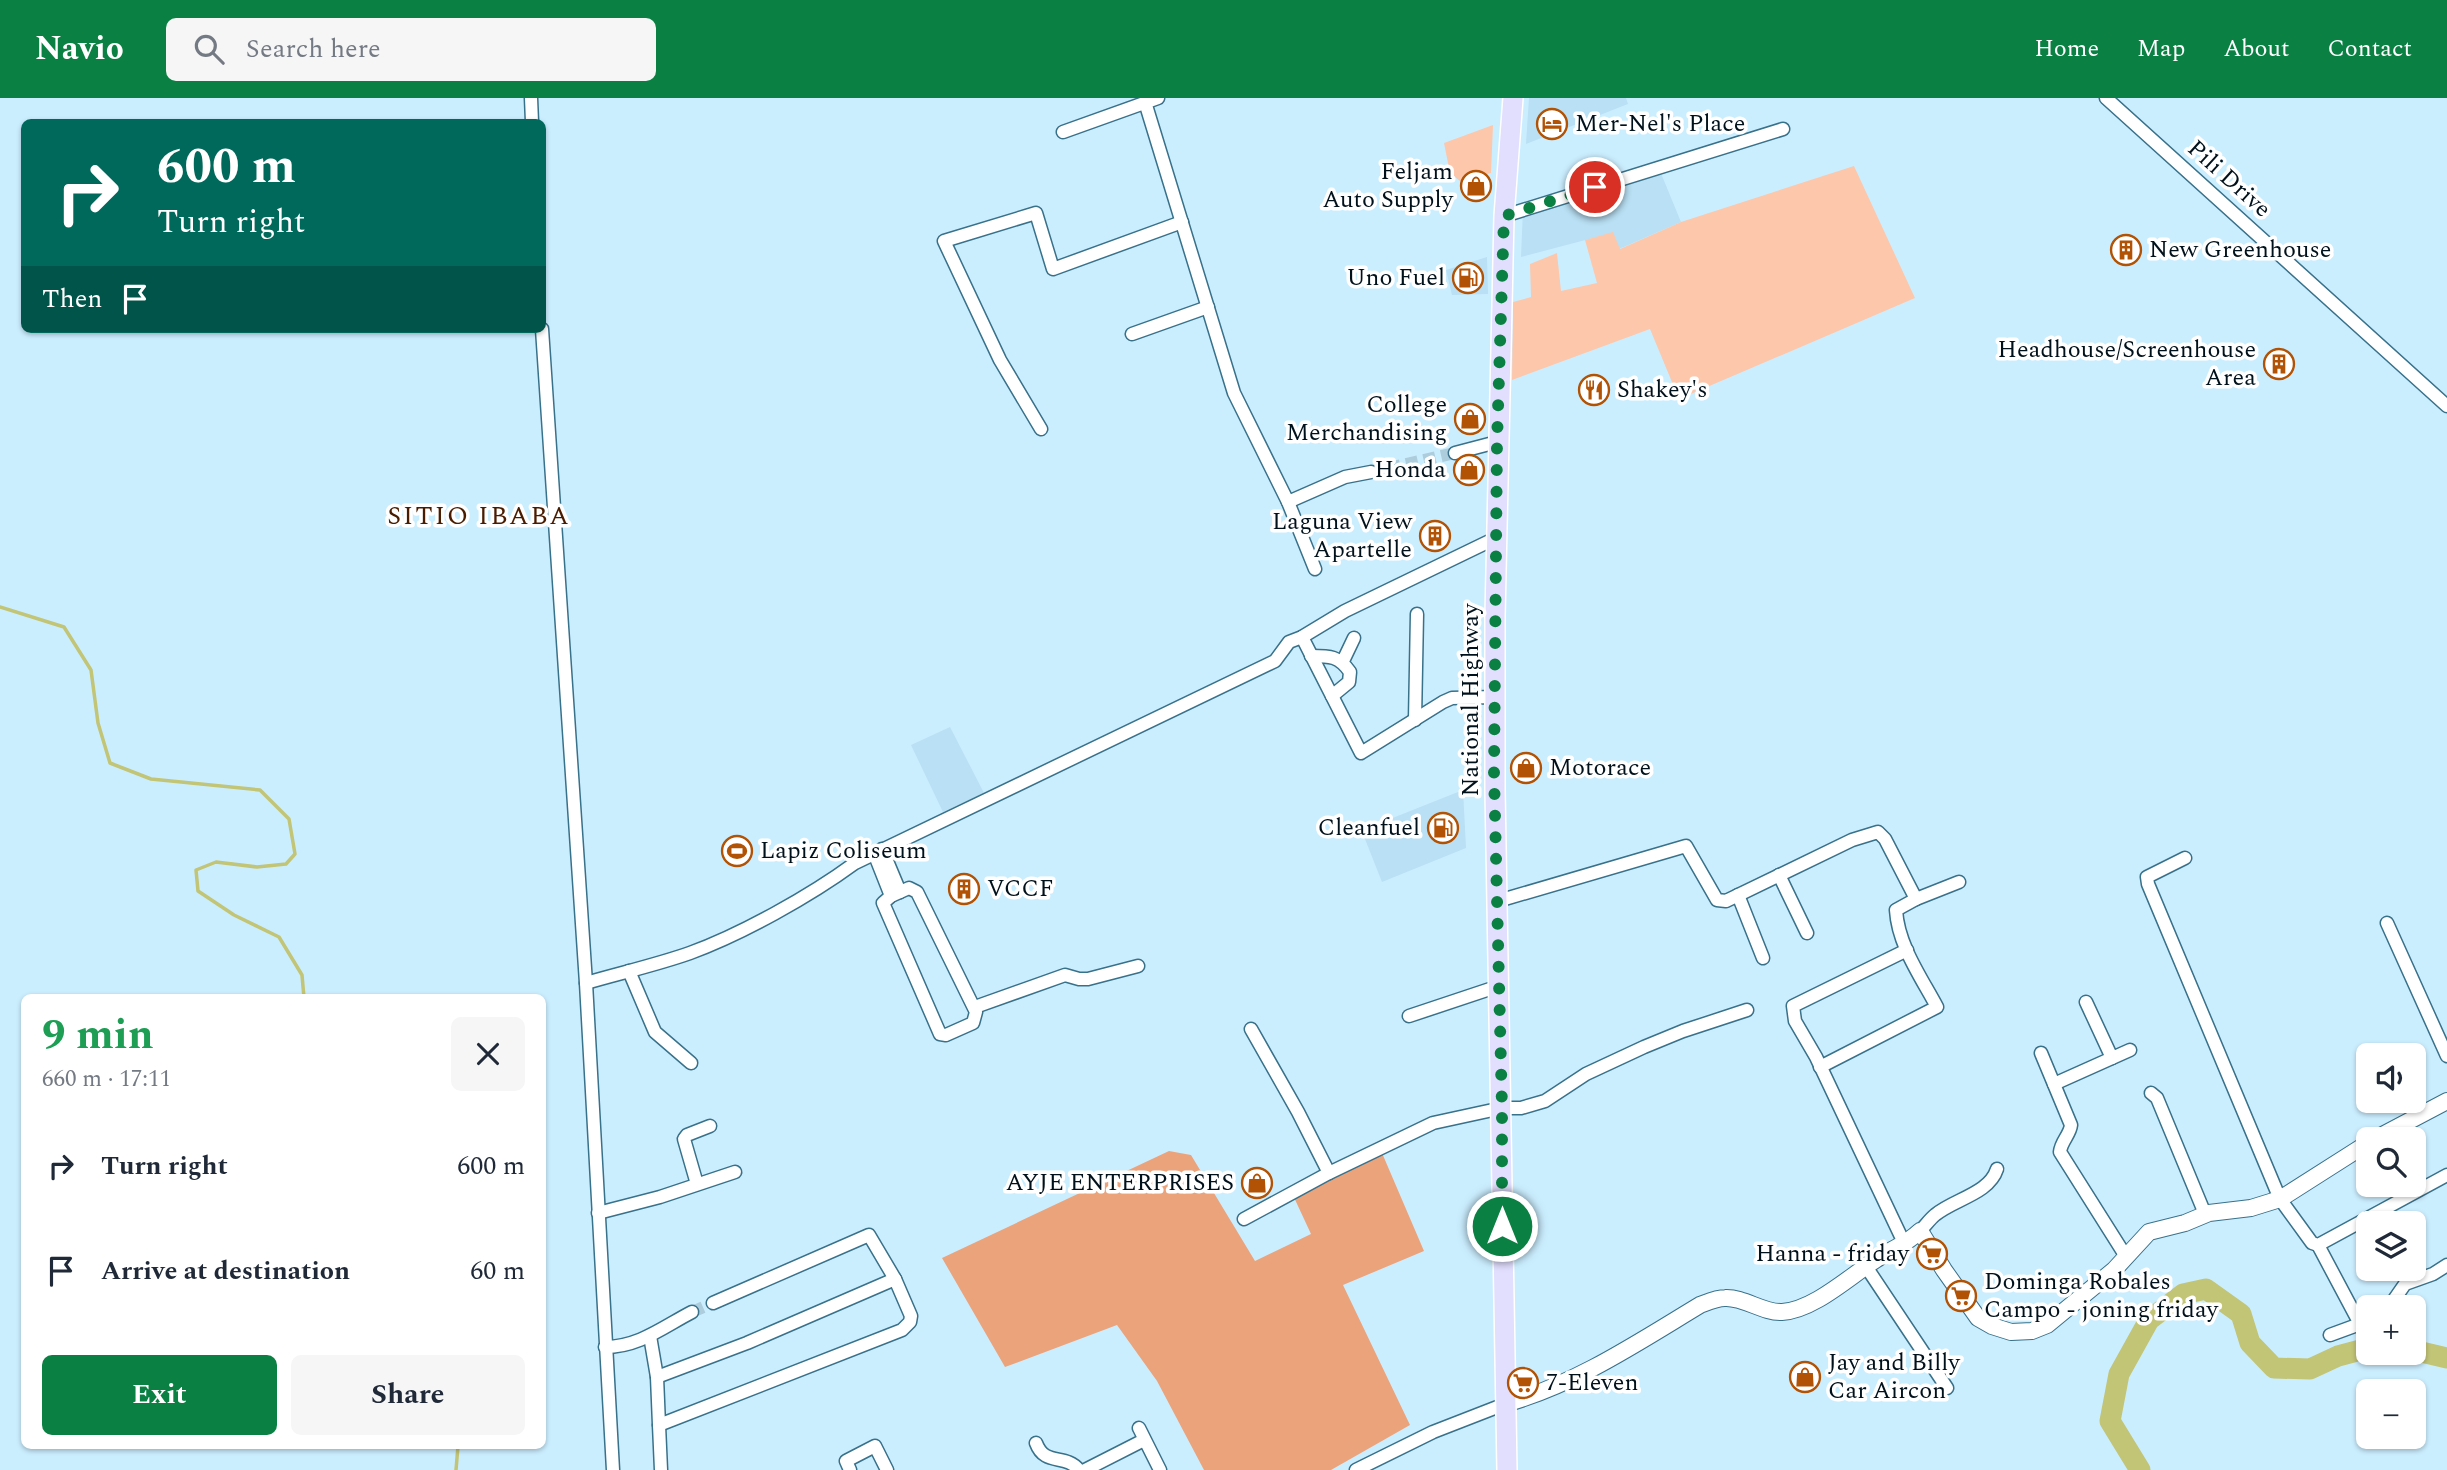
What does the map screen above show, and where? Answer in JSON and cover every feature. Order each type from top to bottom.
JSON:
[{"type":"main road","name":"National Highway","points":[[1507,1470],[1494,790],[1497,442],[1504,216],[1514,99]]},
{"type":"street","points":[[531,98],[532,119]]},
{"type":"street","name":"Pili Drive","points":[[2106,98],[2447,406]]},
{"type":"street","points":[[1063,132],[1152,100],[1182,222],[1234,393],[1288,502],[1315,569]]},
{"type":"street","points":[[1504,216],[1783,129]]},
{"type":"street","points":[[1041,429],[1000,360],[944,241],[1036,213],[1053,269],[1182,222]]},
{"type":"street","points":[[1132,334],[1208,307]]},
{"type":"street","points":[[542,333],[586,983],[612,1470]]},
{"type":"street","points":[[1455,453],[1497,442]]},
{"type":"street","points":[[1288,502],[1345,477],[1371,472]]},
{"type":"street","points":[[586,983],[687,954],[709,945],[828,882],[878,851],[1275,661],[1289,642],[1345,611],[1496,538]]},
{"type":"street","points":[[1415,720],[1417,614]]},
{"type":"street","points":[[1302,637],[1361,753],[1452,698],[1495,697]]},
{"type":"street","points":[[1343,661],[1354,638]]},
{"type":"street","points":[[1311,656],[1330,656],[1343,661],[1350,672],[1349,682],[1332,696]]},
{"type":"street","points":[[1498,901],[1686,846],[1717,900],[1726,901],[1852,840],[1878,832],[1885,839],[1916,899]]},
{"type":"street","points":[[878,851],[895,894]]},
{"type":"street","points":[[2185,859],[2147,877],[2147,884],[2280,1199],[2312,1242],[2318,1245],[2356,1310]]},
{"type":"street","points":[[1779,875],[1807,933]]},
{"type":"street","points":[[1820,1067],[1937,1007],[1907,950],[1896,922],[1896,911],[1916,899],[1959,882]]},
{"type":"street","points":[[909,888],[917,892],[975,1007],[977,1015],[973,1023],[946,1035],[940,1034],[884,907],[884,901],[895,894],[909,888]]},
{"type":"street","points":[[1738,895],[1763,958]]},
{"type":"street","points":[[2387,923],[2447,1056]]},
{"type":"street","points":[[1905,1245],[1820,1067],[1795,1021],[1793,1006],[1907,950]]},
{"type":"street","points":[[975,1007],[1065,975],[1088,979],[1138,966]]},
{"type":"street","points":[[629,971],[655,1032],[691,1063]]},
{"type":"street","points":[[1409,1016],[1499,986]]},
{"type":"street","points":[[2087,1002],[2112,1058]]},
{"type":"street","points":[[1244,1219],[1329,1173],[1433,1123],[1502,1108],[1521,1108],[1545,1101],[1586,1074],[1644,1047],[1748,1010]]},
{"type":"street","points":[[1251,1029],[1329,1173]]},
{"type":"street","points":[[2054,1084],[2130,1050]]},
{"type":"street","points":[[2041,1053],[2071,1125],[2060,1152],[2125,1255]]},
{"type":"street","points":[[2151,1093],[2157,1098],[2205,1214]]},
{"type":"street","points":[[2398,1127],[2447,1101]]},
{"type":"street","points":[[696,1184],[684,1139],[687,1135],[710,1126]]},
{"type":"street","points":[[1920,1231],[1978,1318],[2011,1332],[2032,1331],[2048,1325],[2114,1270],[2149,1232],[2185,1223],[2205,1214],[2251,1208],[2280,1199],[2356,1151]]},
{"type":"street","points":[[1356,1470],[1483,1410],[1543,1392],[1583,1374],[1706,1302],[1727,1297],[1773,1311],[1796,1310],[1867,1268],[1879,1257],[1905,1245],[1935,1215],[1994,1179],[1997,1169]]},
{"type":"street","points":[[598,1213],[660,1197],[735,1172]]},
{"type":"street","points":[[2318,1245],[2447,1175]]},
{"type":"street","points":[[659,1425],[902,1330],[910,1322],[911,1316],[895,1279],[869,1235],[713,1303]]},
{"type":"street","points":[[2397,1295],[2405,1284],[2433,1274],[2447,1265]]},
{"type":"street","points":[[1867,1268],[1947,1388]]},
{"type":"street","points":[[657,1377],[747,1343],[895,1279]]},
{"type":"street","points":[[605,1347],[632,1344],[692,1312]]},
{"type":"street","points":[[2330,1335],[2356,1327]]},
{"type":"street","points":[[650,1336],[657,1377],[660,1470]]},
{"type":"street","points":[[1037,1443],[1040,1452],[1048,1458],[1067,1461],[1082,1470],[1141,1434],[1160,1470]]},
{"type":"street","points":[[850,1470],[846,1461],[876,1446],[887,1470]]},
{"type":"shaded area","name":"Mer-Nel's Place","points":[[1529,98],[1626,98],[1628,104],[1526,144]]},
{"type":"shaded area","points":[[1493,125],[1491,173],[1460,181],[1450,173],[1444,143]]},
{"type":"shaded area","points":[[1658,166],[1681,222],[1619,249],[1612,233],[1521,257],[1523,209]]},
{"type":"shaded area","points":[[1854,166],[1915,298],[1679,399],[1650,329],[1512,380],[1513,302],[1531,297],[1530,264],[1557,253],[1561,291],[1597,283],[1585,240],[1613,232],[1620,249],[1681,222]]},
{"type":"shaded area","points":[[1487,257],[1488,294],[1452,295],[1446,270]]},
{"type":"shaded area","points":[[950,727],[984,793],[943,812],[911,745]]},
{"type":"shaded area","points":[[1463,790],[1466,848],[1382,882],[1365,839],[1375,825]]},
{"type":"shaded area","points":[[1379,1146],[1424,1251],[1343,1285],[1410,1425],[1331,1470],[1204,1470],[1157,1381],[1117,1325],[1005,1367],[942,1258],[1169,1151],[1191,1155],[1255,1261],[1311,1234],[1291,1191]]},
{"type":"waterway","points":[[0,607],[64,627],[91,670],[98,723],[110,763],[151,779],[260,790],[289,819],[295,854],[286,864],[257,867],[216,862],[196,870],[198,891],[234,915],[279,937],[302,975],[304,994]]},
{"type":"waterway","points":[[2140,1470],[2110,1421],[2119,1374],[2149,1320],[2183,1294],[2206,1289],[2241,1314],[2250,1343],[2274,1368],[2310,1369],[2356,1351]]},
{"type":"waterway","points":[[2426,1353],[2447,1358]]},
{"type":"waterway","points":[[456,1470],[458,1449]]},
{"type":"tunnel","points":[[1371,472],[1455,453]]},
{"type":"tunnel","points":[[692,1312],[713,1303]]},
{"type":"place","name":"Mer-Nel's Place","points":[[1552,124]]},
{"type":"place","name":"Feljam Auto Supply","points":[[1476,186]]},
{"type":"place","name":"New Greenhouse","points":[[2126,250]]},
{"type":"place","name":"Uno Fuel","points":[[1468,278]]},
{"type":"place","name":"Headhouse/Screenhouse Area","points":[[2279,364]]},
{"type":"place","name":"Shakey's","points":[[1594,390]]},
{"type":"place","name":"College Merchandising","points":[[1470,419]]},
{"type":"place","name":"Honda","points":[[1469,470]]},
{"type":"place","name":"Laguna View Apartelle","points":[[1435,536]]},
{"type":"place","name":"Motorace","points":[[1526,768]]},
{"type":"place","name":"Cleanfuel","points":[[1443,828]]},
{"type":"place","name":"Lapiz Coliseum","points":[[737,851]]},
{"type":"place","name":"VCCF","points":[[964,889]]},
{"type":"place","name":"AYJE ENTERPRISES","points":[[1257,1183]]},
{"type":"place","name":"Hanna - friday","points":[[1932,1254]]},
{"type":"place","name":"Dominga Robales Campo - joning friday","points":[[1961,1296]]},
{"type":"place","name":"Jay and Billy Car Aircon","points":[[1805,1377]]},
{"type":"place","name":"7-Eleven","points":[[1523,1383]]},
{"type":"district","name":"SITIO IBABA","points":[[479,516]]},
{"type":"route","points":[[1502,1226],[1494,773],[1497,442],[1504,216],[1595,187]]}]
